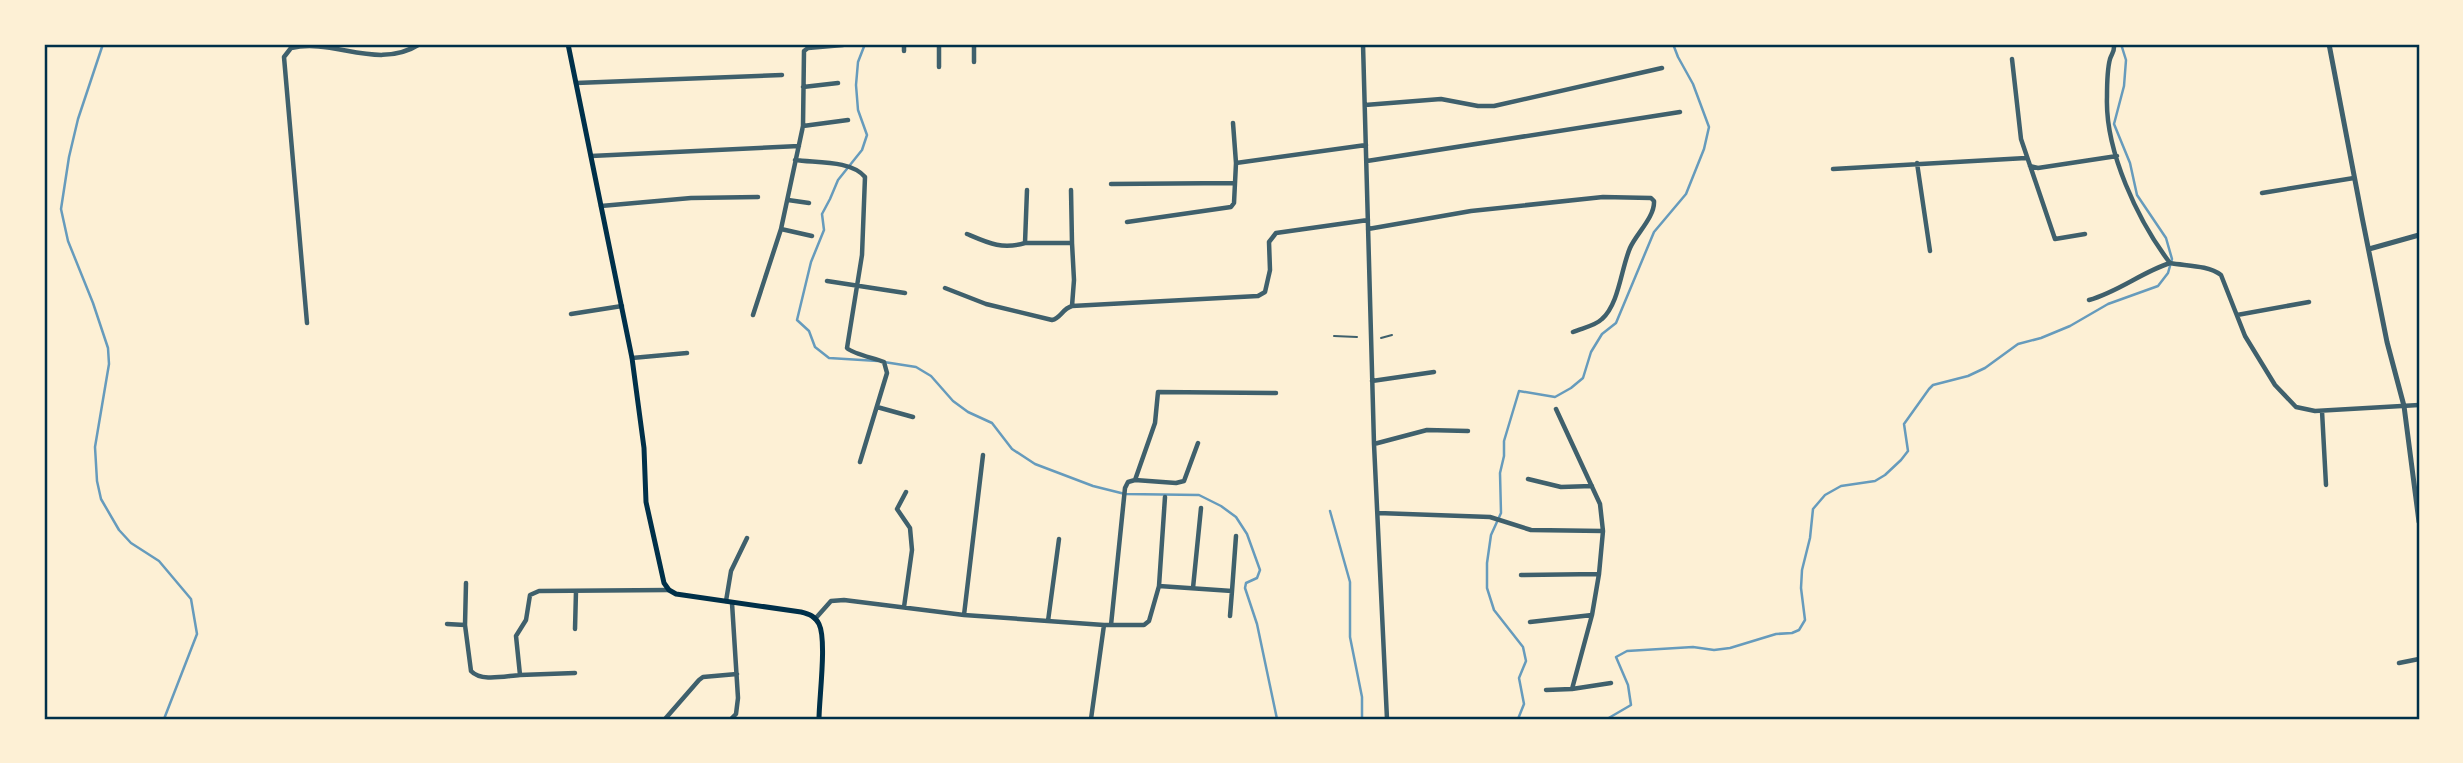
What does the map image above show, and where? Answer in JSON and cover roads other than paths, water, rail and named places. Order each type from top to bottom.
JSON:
[{"type":"main road","points":[[568,44],[632,358],[644,448],[646,502],[657,557],[669,590],[676,594],[801,612],[815,618],[821,638],[819,719]]},
{"type":"street","points":[[307,323],[285,57],[291,48],[301,46],[370,56],[398,54],[420,44]]},
{"type":"street","points":[[904,44],[904,51]]},
{"type":"street","points":[[939,44],[939,66]]},
{"type":"street","points":[[974,44],[974,61]]},
{"type":"street","points":[[1363,44],[1374,444],[1387,719]]},
{"type":"street","points":[[2114,44],[2106,98],[2110,134],[2133,204],[2170,263]]},
{"type":"street","points":[[2329,44],[2387,342],[2404,406],[2419,522]]},
{"type":"street","points":[[753,315],[781,229],[803,126],[804,51],[842,45]]},
{"type":"street","points":[[2012,59],[2021,139],[2055,239],[2085,234]]},
{"type":"street","points":[[1365,105],[1441,99],[1494,106],[1662,68]]},
{"type":"street","points":[[576,83],[782,75]]},
{"type":"street","points":[[803,88],[838,83]]},
{"type":"street","points":[[1367,161],[1680,112]]},
{"type":"street","points":[[803,126],[848,120]]},
{"type":"street","points":[[1127,222],[1231,207],[1234,203],[1236,163],[1233,123]]},
{"type":"street","points":[[1236,163],[1366,145]]},
{"type":"street","points":[[591,156],[799,146]]},
{"type":"street","points":[[2030,166],[2038,168],[2117,156]]},
{"type":"street","points":[[1833,169],[2026,158]]},
{"type":"street","points":[[795,160],[852,169],[863,174],[866,185],[862,255],[847,348],[884,362],[887,373],[860,462]]},
{"type":"street","points":[[1917,163],[1930,251]]},
{"type":"street","points":[[2262,193],[2354,178]]},
{"type":"street","points":[[1111,184],[1235,183]]},
{"type":"street","points":[[1024,243],[1027,190]]},
{"type":"street","points":[[1070,190],[1072,306]]},
{"type":"street","points":[[601,206],[691,198],[758,197]]},
{"type":"street","points":[[1368,229],[1471,211],[1578,199],[1651,198],[1654,201],[1654,210],[1635,236],[1623,262],[1617,294],[1605,317],[1573,332]]},
{"type":"street","points":[[788,200],[809,203]]},
{"type":"street","points":[[945,288],[986,304],[1052,320],[1064,309],[1072,306],[1258,296],[1265,292],[1270,270],[1269,242],[1276,233],[1368,220]]},
{"type":"street","points":[[781,229],[812,236]]},
{"type":"street","points":[[967,233],[998,247],[1024,243],[1072,243]]},
{"type":"street","points":[[2369,249],[2419,235]]},
{"type":"street","points":[[2089,300],[2101,297],[2170,263],[2217,272],[2223,280],[2245,336],[2275,385],[2296,407],[2322,411],[2419,405]]},
{"type":"street","points":[[827,281],[905,293]]},
{"type":"street","points":[[2237,314],[2309,302]]},
{"type":"street","points":[[571,314],[622,306]]},
{"type":"street","points":[[632,358],[687,353]]},
{"type":"street","points":[[1372,382],[1434,372]]},
{"type":"street","points":[[1135,480],[1155,423],[1158,392],[1276,393]]},
{"type":"street","points":[[877,407],[913,418]]},
{"type":"street","points":[[1556,410],[1592,486],[1602,513],[1604,531],[1592,615],[1572,689]]},
{"type":"street","points":[[2322,411],[2326,485]]},
{"type":"street","points":[[1374,444],[1427,430],[1468,431]]},
{"type":"street","points":[[1111,625],[1125,488],[1128,482],[1135,480],[1176,483],[1184,481],[1198,443]]},
{"type":"street","points":[[964,615],[983,455]]},
{"type":"street","points":[[1528,479],[1561,486],[1592,486]]},
{"type":"street","points":[[904,607],[912,550],[910,528],[897,509],[906,492]]},
{"type":"street","points":[[815,618],[834,600],[964,615],[1104,625],[1147,623],[1159,586],[1165,497]]},
{"type":"street","points":[[1193,588],[1200,508]]},
{"type":"street","points":[[1378,513],[1490,517],[1531,530],[1604,531]]},
{"type":"street","points":[[1230,616],[1236,536]]},
{"type":"street","points":[[731,719],[738,709],[729,602],[731,571],[747,538]]},
{"type":"street","points":[[1048,621],[1059,539]]},
{"type":"street","points":[[1521,575],[1599,574]]},
{"type":"street","points":[[466,583],[468,664],[475,675],[482,677],[575,673]]},
{"type":"street","points":[[1159,586],[1232,591]]},
{"type":"street","points":[[520,676],[516,636],[526,620],[528,597],[539,591],[669,590]]},
{"type":"street","points":[[575,629],[576,591]]},
{"type":"street","points":[[1530,622],[1592,615]]},
{"type":"street","points":[[447,625],[465,625]]},
{"type":"street","points":[[1091,719],[1104,625]]},
{"type":"street","points":[[2399,663],[2419,659]]},
{"type":"street","points":[[665,719],[699,680],[737,674]]},
{"type":"street","points":[[1546,690],[1611,683]]},
{"type":"lane","points":[[1381,338],[1392,335]]},
{"type":"lane","points":[[1334,337],[1357,337]]},
{"type":"waterway","points":[[103,44],[78,119],[61,209],[68,241],[108,348],[109,364],[95,447],[101,499],[119,530],[131,543],[159,561],[191,599],[197,634],[164,719]]},
{"type":"waterway","points":[[865,44],[858,62],[856,85],[858,110],[867,135],[862,150],[838,180],[822,214],[824,230],[811,262],[797,320],[809,331],[815,347],[829,358],[878,361]]},
{"type":"waterway","points":[[1518,719],[1524,704],[1519,678],[1526,661],[1523,647],[1494,610],[1487,588],[1491,535],[1501,513],[1500,473],[1504,441],[1519,391],[1555,397],[1583,378],[1591,352],[1602,334],[1616,323],[1654,232],[1686,194],[1704,149],[1709,127],[1693,84],[1673,44]]},
{"type":"waterway","points":[[1607,719],[1631,705],[1628,685],[1616,657],[1627,651],[1693,647],[1714,650],[1799,630],[1805,620],[1802,570],[1810,538],[1813,509],[1825,495],[1841,486],[1875,481],[1901,460],[1908,451],[1904,424],[1933,385],[1968,376],[1985,368],[2018,344],[2070,326],[2108,304],[2158,286],[2168,273],[2172,259],[2166,238],[2137,195],[2130,163],[2114,124],[2124,86],[2126,60],[2121,44]]},
{"type":"waterway","points":[[884,362],[916,367],[931,376],[953,401],[968,412],[992,423],[1012,449],[1035,464],[1093,486],[1125,494],[1199,495],[1236,517],[1247,534],[1260,570],[1257,578],[1246,583],[1245,588],[1257,624],[1277,719]]},
{"type":"waterway","points":[[1330,511],[1350,582],[1350,637],[1362,697],[1362,719]]}]
